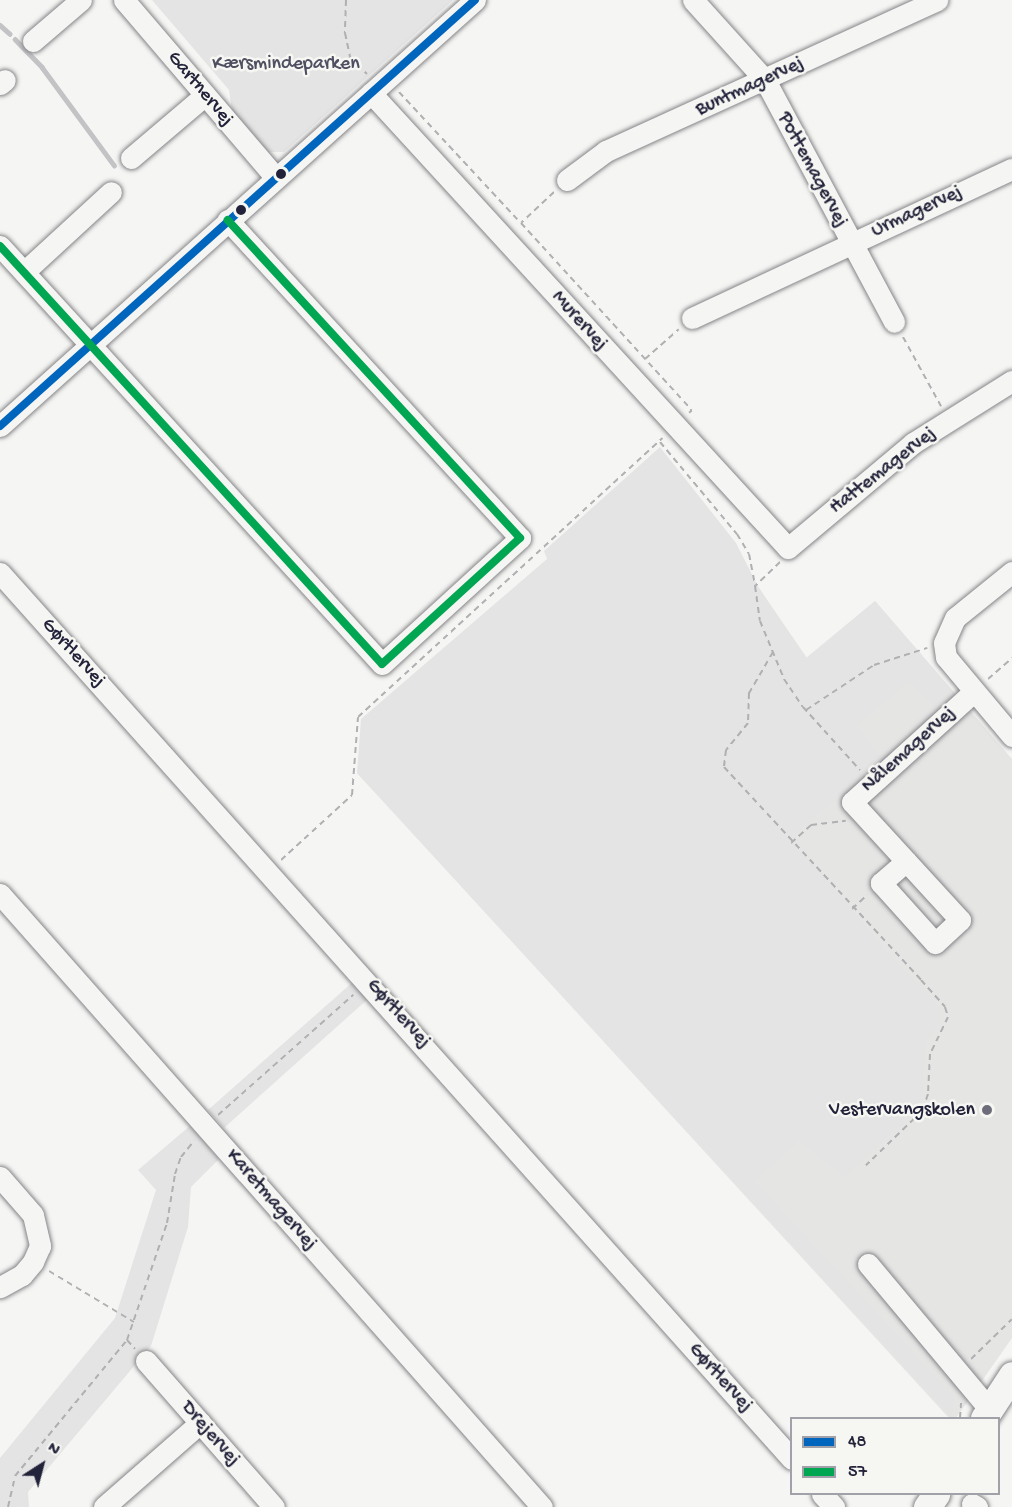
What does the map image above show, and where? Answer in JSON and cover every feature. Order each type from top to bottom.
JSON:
[{"type":"main road","points":[[987,1414],[1012,1375]]},
{"type":"street","points":[[33,41],[81,0]]},
{"type":"street","name":"Gartnervej","points":[[124,0],[275,177]]},
{"type":"street","points":[[0,426],[475,0]]},
{"type":"street","name":"Pottemagervej","points":[[693,0],[765,80],[894,322]]},
{"type":"street","name":"Buntmagervej","points":[[567,180],[606,151],[936,0]]},
{"type":"street","name":"Murervej","points":[[370,93],[788,548]]},
{"type":"street","points":[[131,158],[206,95]]},
{"type":"street","name":"Urmagervej","points":[[692,318],[1012,169]]},
{"type":"street","points":[[24,272],[111,192]]},
{"type":"street","points":[[0,246],[382,664],[520,538],[228,220]]},
{"type":"street","name":"Hattemagervej","points":[[788,548],[913,443],[1012,381]]},
{"type":"street","points":[[944,643],[955,618],[1012,572]]},
{"type":"street","name":"Gørtlervej","points":[[0,573],[270,871],[790,1457]]},
{"type":"street","name":"Nålemagervej","points":[[944,643],[946,657],[972,693],[1012,736]]},
{"type":"street","name":"Nålemagervej","points":[[881,883],[935,943],[960,920],[852,802],[972,693]]},
{"type":"street","points":[[881,883],[906,861]]},
{"type":"street","name":"Karetmagervej","points":[[0,894],[542,1507]]},
{"type":"street","points":[[0,1177],[33,1215],[40,1246],[33,1262],[22,1275],[0,1287]]},
{"type":"street","points":[[868,1264],[987,1414]]},
{"type":"street","name":"Drejervej","points":[[146,1361],[274,1507]]},
{"type":"street","points":[[104,1507],[200,1423]]},
{"type":"street","points":[[823,1495],[834,1507]]},
{"type":"path","points":[[346,0],[345,33],[350,57],[367,74],[370,93]]},
{"type":"path","points":[[270,871],[352,795],[358,717],[660,442],[692,410],[387,79]]},
{"type":"path","points":[[521,223],[567,180]]},
{"type":"path","points":[[645,359],[692,318]]},
{"type":"path","points":[[894,322],[949,420]]},
{"type":"path","points":[[660,442],[737,534],[748,554],[760,621],[784,679],[806,710],[872,783]]},
{"type":"path","points":[[754,586],[788,548]]},
{"type":"path","points":[[806,710],[874,665],[944,643]]},
{"type":"path","points":[[773,652],[749,693],[747,727],[723,758],[730,776],[945,1007],[948,1017],[930,1054],[928,1094],[922,1111],[866,1165]]},
{"type":"path","points":[[972,693],[1012,658]]},
{"type":"path","points":[[791,843],[811,825],[849,821]]},
{"type":"path","points":[[852,909],[881,883]]},
{"type":"path","points":[[8,1507],[15,1476],[127,1340],[167,1223],[174,1174],[181,1156],[206,1126],[368,981]]},
{"type":"path","points":[[33,1262],[135,1322]]},
{"type":"shaded area","points":[[759,588],[807,658],[875,601],[1012,759],[1012,1338],[957,1417],[948,1417],[357,773]]},
{"type":"green space","name":"Kærsmindeparken","points":[[152,0],[453,0],[284,152],[268,152],[232,110],[229,90]]},
{"type":"green space","points":[[660,447],[736,543],[759,588],[806,658],[875,601],[951,689],[934,707],[909,682],[857,725],[881,757],[793,838],[883,947],[940,1008],[940,1021],[926,1044],[921,1101],[916,1111],[845,1177],[799,1141],[755,1181],[955,1397],[952,1417],[357,773],[361,719],[547,559],[544,551]]},
{"type":"green space","points":[[354,981],[369,998],[224,1128],[208,1110]]},
{"type":"green space","points":[[191,1125],[219,1159],[191,1187],[188,1227],[151,1346],[28,1492],[29,1507],[0,1507],[0,1458],[115,1318],[156,1190],[138,1170]]},
{"type":"waterway","points":[[0,25],[10,34]]},
{"type":"waterway","points":[[15,39],[42,67],[114,165]]},
{"type":"transit line","name":"48","points":[[0,426],[475,0]]},
{"type":"transit line","name":"57","points":[[0,246],[382,664],[520,538],[228,220]]},
{"type":"place","name":"Vestervangskolen","points":[[987,1110]]}]
